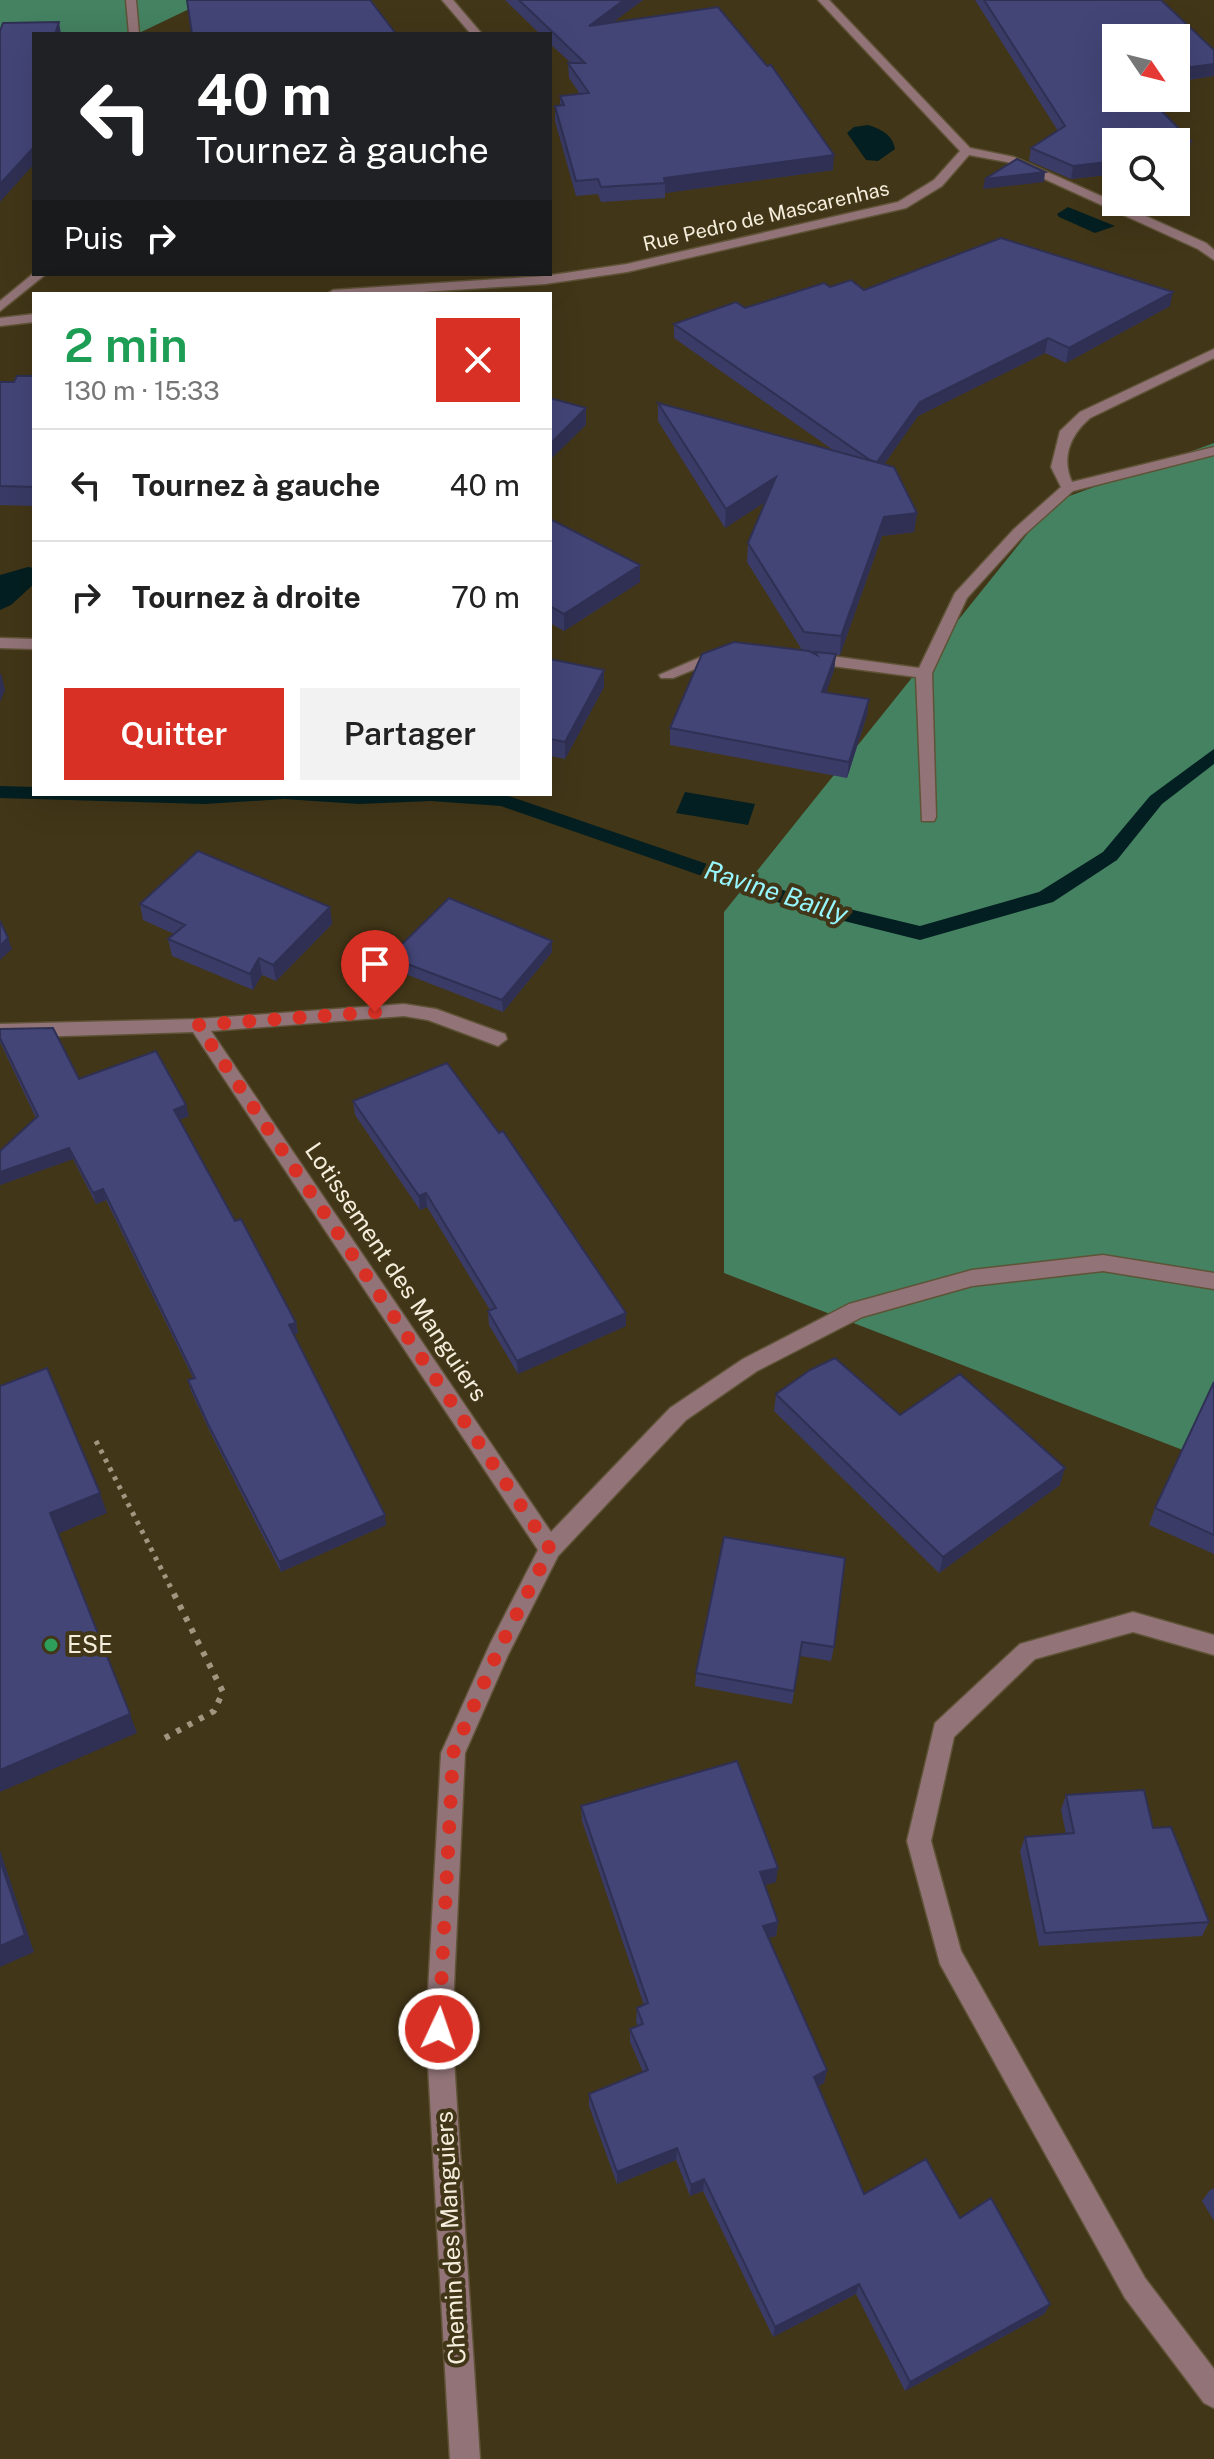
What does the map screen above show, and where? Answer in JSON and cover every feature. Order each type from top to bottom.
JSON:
[{"type":"street","points":[[131,0],[134,32]]},
{"type":"street","points":[[447,0],[475,32]]},
{"type":"street","points":[[823,0],[966,151],[1010,159],[1202,246],[1214,256]]},
{"type":"street","name":"Rue Pedro de Mascarenhas","points":[[358,292],[545,280],[627,268],[902,205],[938,183],[966,151]]},
{"type":"street","points":[[0,307],[38,276]]},
{"type":"street","points":[[0,322],[32,318]]},
{"type":"street","points":[[1068,488],[1058,467],[1067,431],[1085,415],[1214,353]]},
{"type":"street","points":[[928,817],[924,673],[960,596],[1019,532],[1068,488],[1214,451]]},
{"type":"street","points":[[0,643],[32,644]]},
{"type":"street","points":[[667,675],[731,650],[743,651]]},
{"type":"street","points":[[798,656],[924,673]]},
{"type":"street","points":[[0,1031],[198,1025],[404,1010],[430,1014],[498,1039]]},
{"type":"street","name":"Lotissement des Manguiers","points":[[198,1025],[550,1549]]},
{"type":"street","name":"Chemin des Manguiers","points":[[465,2459],[439,2029],[453,1753],[498,1651],[550,1549],[678,1414],[750,1365],[856,1310],[972,1278],[1103,1263],[1214,1281]]},
{"type":"street","points":[[1214,1645],[1133,1622],[1028,1651],[943,1731],[919,1841],[949,1955],[1135,2288],[1214,2393]]},
{"type":"path","points":[[96,1441],[223,1692],[214,1711],[165,1738]]},
{"type":"green space","points":[[0,0],[208,0],[141,32],[32,32],[32,38],[0,100]]},
{"type":"green space","points":[[1214,443],[1214,1462],[724,1273],[724,912],[1053,502]]},
{"type":"water","points":[[868,125],[886,133],[894,144],[895,149],[878,161],[866,160],[847,133],[854,127]]},
{"type":"water","points":[[1068,207],[1115,226],[1095,233],[1059,217],[1057,214]]},
{"type":"water","points":[[32,568],[32,586],[11,605],[0,610],[0,575]]},
{"type":"water","points":[[685,792],[755,804],[748,825],[676,813]]},
{"type":"building","points":[[187,0],[370,0],[394,32],[192,32]]},
{"type":"building","points":[[519,0],[624,0],[589,26],[718,7],[767,66],[771,65],[834,155],[664,178],[665,183],[601,187],[598,179],[576,181],[555,106],[564,105],[560,96],[589,93],[568,63],[585,63]]},
{"type":"building","points":[[984,0],[1161,0],[1186,24],[1102,24],[1102,112],[1163,112],[1178,128],[1102,128],[1102,163],[1073,166],[1031,148],[1065,126]]},
{"type":"building","points":[[59,22],[56,32],[32,32],[32,149],[0,184],[0,31],[3,23]]},
{"type":"building","points":[[1190,27],[1214,50],[1214,64],[1190,67]]},
{"type":"building","points":[[1017,159],[1045,172],[985,179]]},
{"type":"building","points":[[1001,238],[1173,292],[1069,348],[1048,338],[920,402],[877,462],[674,324],[736,302],[745,308],[824,283],[830,287],[851,280],[864,290]]},
{"type":"building","points":[[17,376],[32,376],[32,487],[0,486],[0,382],[14,382]]},
{"type":"building","points":[[552,399],[586,408],[552,442]]},
{"type":"building","points":[[658,403],[894,467],[917,513],[884,517],[841,636],[804,632],[748,543],[776,477],[726,509]]},
{"type":"building","points":[[552,520],[640,565],[564,614],[552,607]]},
{"type":"building","points":[[734,642],[809,651],[817,655],[815,652],[836,654],[822,692],[869,699],[849,762],[670,728],[702,654]]},
{"type":"building","points":[[552,659],[604,670],[565,742],[552,739]]},
{"type":"building","points":[[198,851],[330,907],[273,965],[259,958],[250,974],[168,939],[185,925],[140,904]]},
{"type":"building","points":[[449,898],[552,941],[502,1000],[389,957]]},
{"type":"building","points":[[0,921],[8,938],[0,946]]},
{"type":"building","points":[[53,1028],[79,1079],[156,1051],[186,1105],[174,1110],[235,1221],[241,1219],[296,1323],[289,1325],[385,1515],[279,1562],[208,1424],[188,1380],[195,1378],[103,1189],[93,1193],[69,1148],[0,1172],[0,1151],[38,1116],[0,1038],[0,1029]]},
{"type":"building","points":[[447,1063],[499,1133],[503,1131],[626,1313],[517,1361],[488,1311],[496,1308],[426,1193],[419,1196],[353,1101]]},
{"type":"building","points":[[835,1358],[900,1415],[960,1374],[1065,1468],[943,1557],[776,1394],[810,1370]]},
{"type":"building","name":"ESE","points":[[47,1368],[100,1493],[50,1513],[130,1714],[0,1770],[0,1386]]},
{"type":"building","points":[[1214,1382],[1214,1535],[1155,1508]]},
{"type":"building","points":[[724,1537],[845,1558],[834,1647],[802,1642],[794,1691],[696,1673]]},
{"type":"building","points":[[737,1761],[778,1868],[760,1872],[778,1922],[763,1926],[827,2070],[814,2077],[864,2194],[926,2159],[960,2218],[991,2198],[1050,2304],[910,2382],[859,2284],[775,2327],[704,2179],[691,2185],[677,2148],[617,2172],[589,2094],[648,2070],[630,2029],[643,2024],[637,2008],[648,2003],[581,1806]]},
{"type":"building","points":[[1144,1790],[1153,1828],[1171,1827],[1209,1922],[1045,1933],[1025,1837],[1074,1833],[1066,1795]]},
{"type":"building","points":[[0,1860],[25,1935],[0,1946]]},
{"type":"waterway","name":"Ravine Bailly","points":[[445,796],[503,800],[807,905],[920,933],[1046,897],[1110,856],[1156,800],[1214,755]]},
{"type":"waterway","name":"Ravine Bailly","points":[[0,792],[32,793]]},
{"type":"waterway","name":"Ravine Bailly","points":[[136,796],[242,796]]},
{"type":"waterway","name":"Ravine Bailly","points":[[324,796],[407,796]]},
{"type":"place","name":"ESE","points":[[51,1645]]},
{"type":"route","points":[[375,1012],[198,1025],[550,1549],[498,1651],[453,1753],[439,2029]]}]
